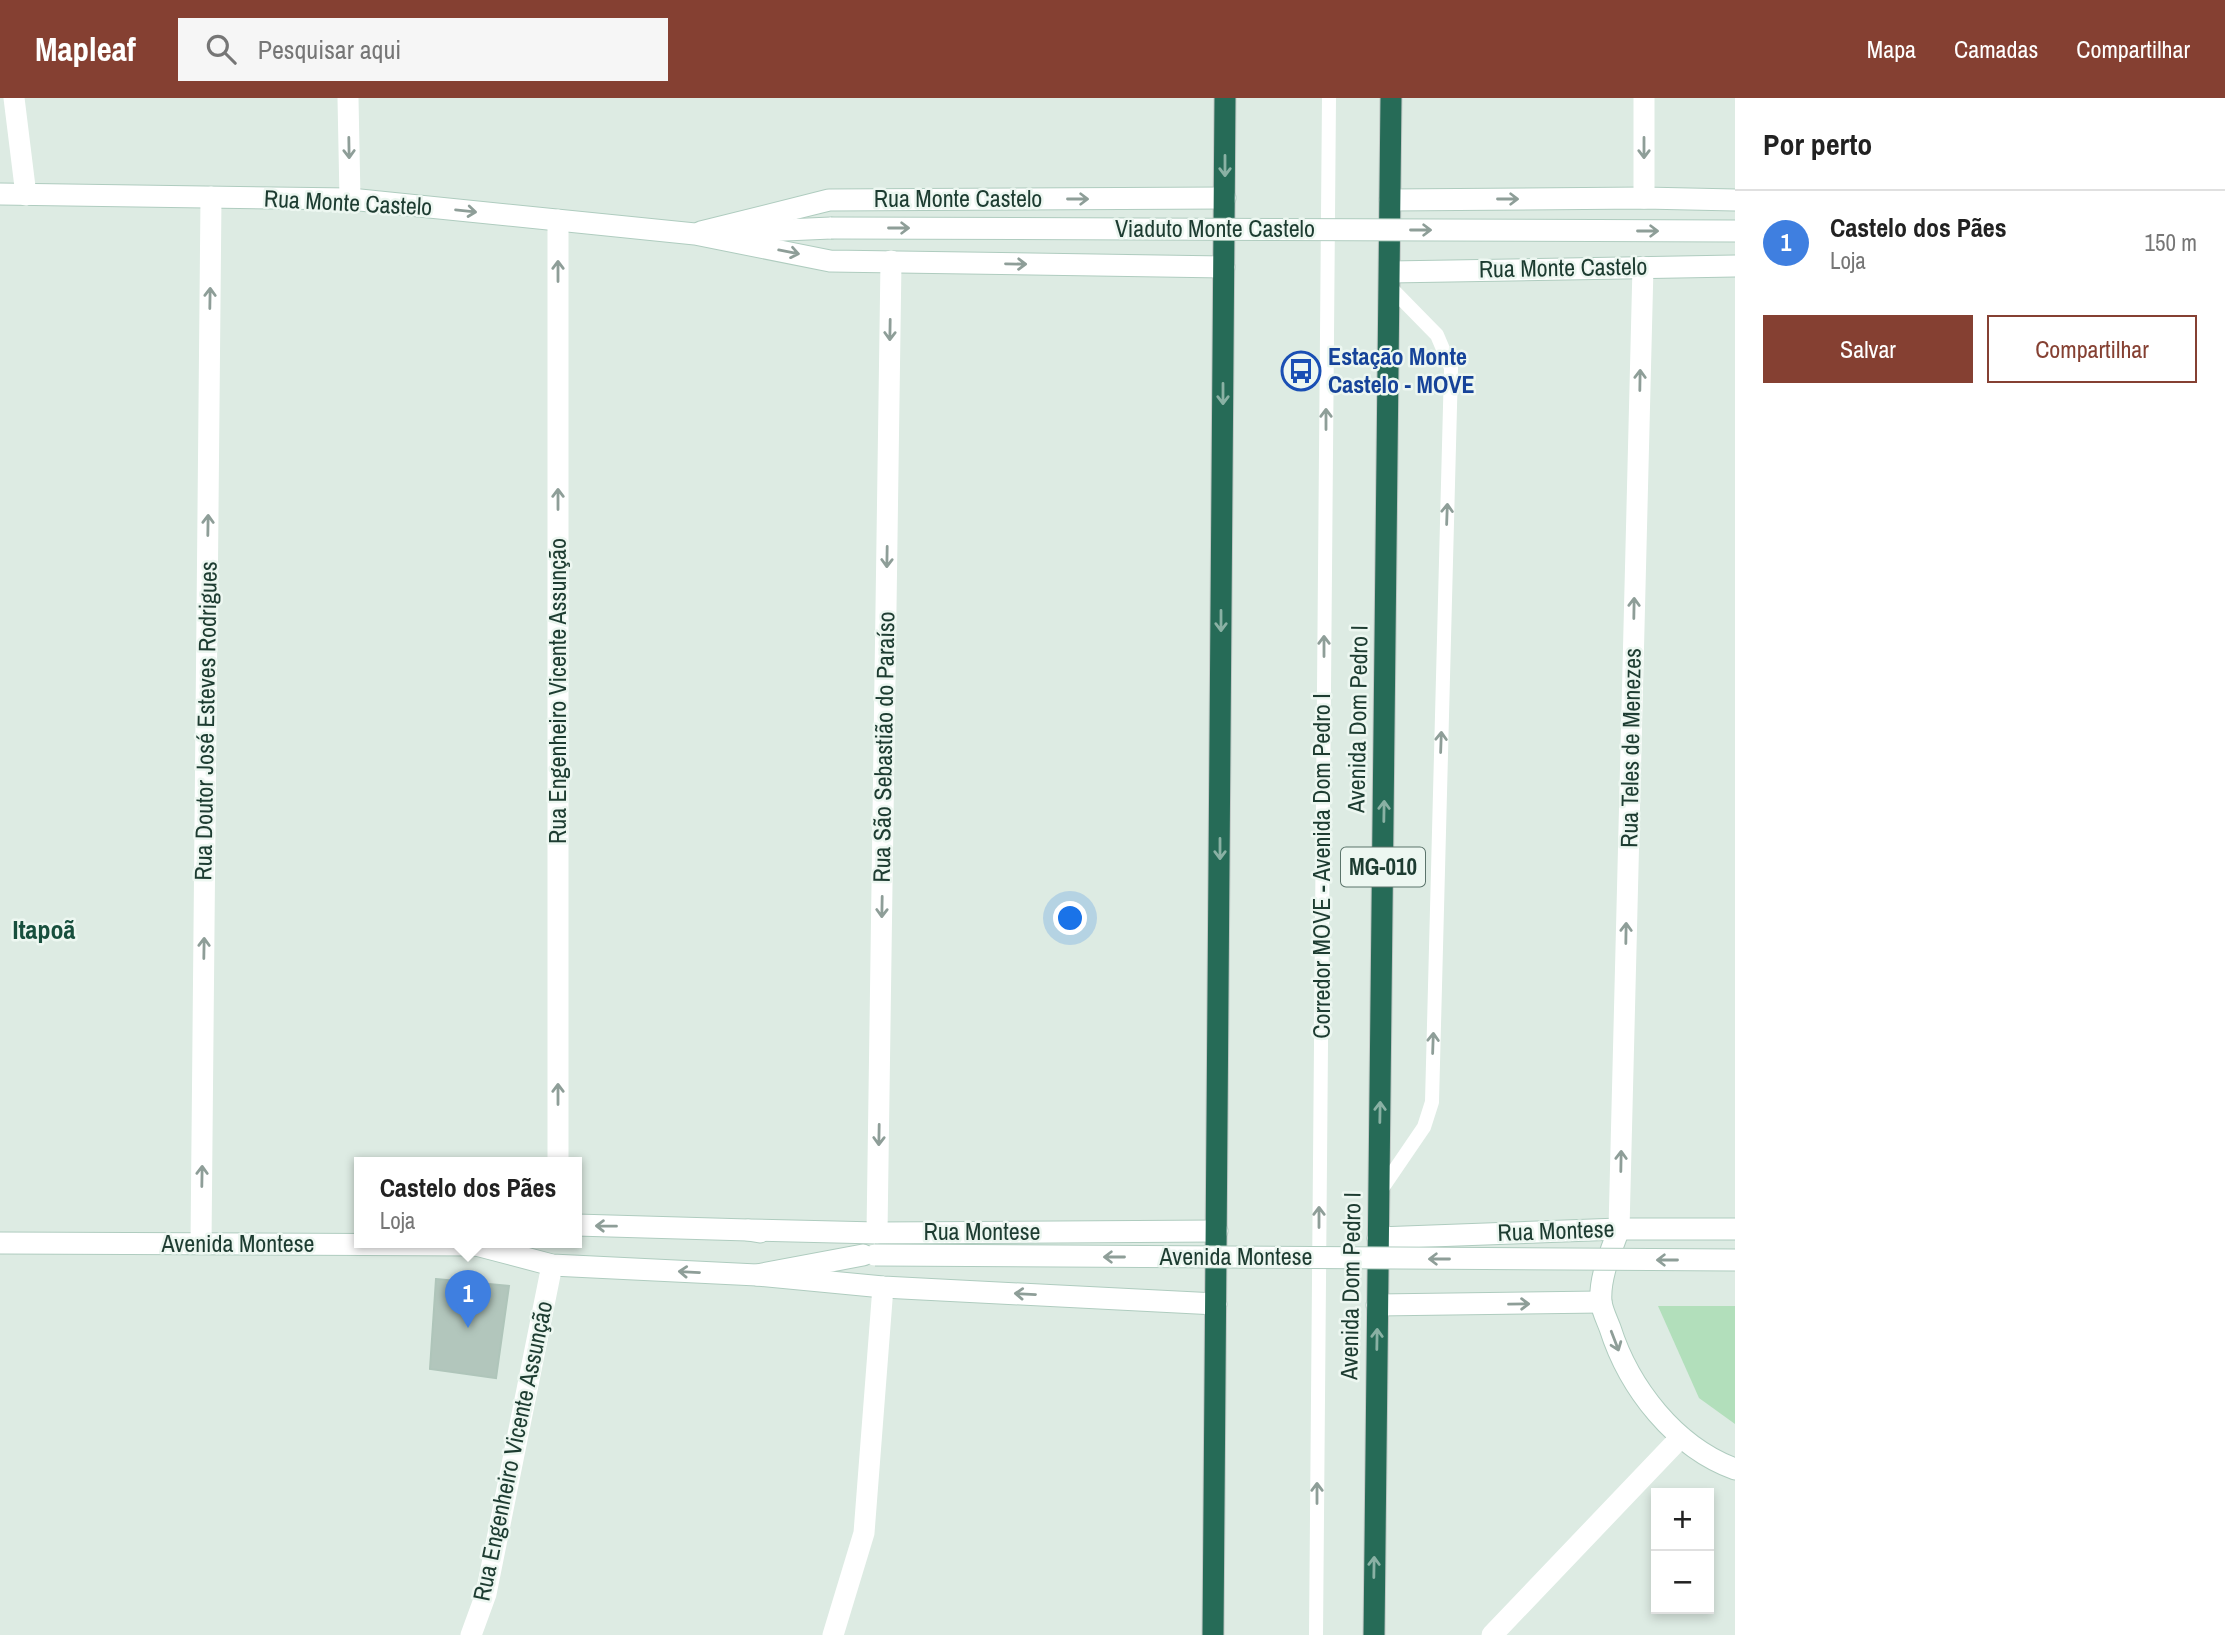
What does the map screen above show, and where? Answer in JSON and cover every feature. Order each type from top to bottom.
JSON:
[{"type":"highway","points":[[1213,1635],[1225,98]]},
{"type":"highway","name":"Avenida Dom Pedro I","points":[[1374,1635],[1391,98]]},
{"type":"street","points":[[14,98],[26,195]]},
{"type":"street","points":[[348,98],[350,199]]},
{"type":"street","points":[[1644,98],[1644,198]]},
{"type":"street","name":"Rua Monte Castelo","points":[[0,194],[350,199],[695,234],[830,261],[1224,267]]},
{"type":"street","name":"Rua Doutor José Esteves Rodrigues","points":[[201,1244],[211,197]]},
{"type":"street","name":"Rua Monte Castelo","points":[[695,234],[829,200],[1225,198]]},
{"type":"street","points":[[1390,200],[1735,200]]},
{"type":"street","name":"Rua Engenheiro Vicente Assunção","points":[[558,220],[558,1157]]},
{"type":"street","name":"Viaduto Monte Castelo","points":[[695,234],[831,228],[1735,231]]},
{"type":"street","name":"Rua São Sebastião do Paraíso","points":[[877,1233],[891,261]]},
{"type":"street","name":"Rua Monte Castelo","points":[[1390,279],[1643,267],[1735,266]]},
{"type":"street","name":"Rua Teles de Menezes","points":[[1601,1302],[1610,1252],[1619,1229],[1643,267]]},
{"type":"street","name":"Avenida Montese","points":[[582,1225],[748,1230],[869,1255]]},
{"type":"street","name":"Rua Montese","points":[[1378,1238],[1619,1229],[1735,1229]]},
{"type":"street","name":"Rua Montese","points":[[748,1230],[877,1233],[1217,1231]]},
{"type":"street","name":"Avenida Montese","points":[[0,1243],[354,1243]]},
{"type":"street","name":"Avenida Montese","points":[[497,1248],[552,1265],[757,1275],[869,1255],[1735,1260]]},
{"type":"street","name":"Rua Engenheiro Vicente Assunção","points":[[471,1635],[486,1594],[552,1265]]},
{"type":"street","points":[[757,1275],[883,1287],[1216,1304]]},
{"type":"street","points":[[833,1635],[864,1533],[883,1287]]},
{"type":"street","points":[[1377,1306],[1601,1302],[1614,1343],[1628,1372],[1650,1402],[1681,1437],[1714,1461],[1735,1469]]},
{"type":"street","points":[[1492,1635],[1681,1437]]},
{"type":"lane","name":"Corredor MOVE - Avenida Dom Pedro I","points":[[1316,1635],[1329,98]]},
{"type":"lane","points":[[1379,1194],[1424,1127],[1432,1101],[1451,368],[1437,335],[1390,279]]},
{"type":"green space","points":[[1658,1306],[1735,1306],[1735,1424],[1699,1398]]},
{"type":"building","points":[[436,1279],[509,1286],[496,1378],[430,1369]]},
{"type":"place","name":"Estação Monte Castelo - MOVE","points":[[1301,371]]},
{"type":"place","name":"Castelo dos Pães","points":[[468,1328]]},
{"type":"district","name":"Itapoã","points":[[44,930]]}]
